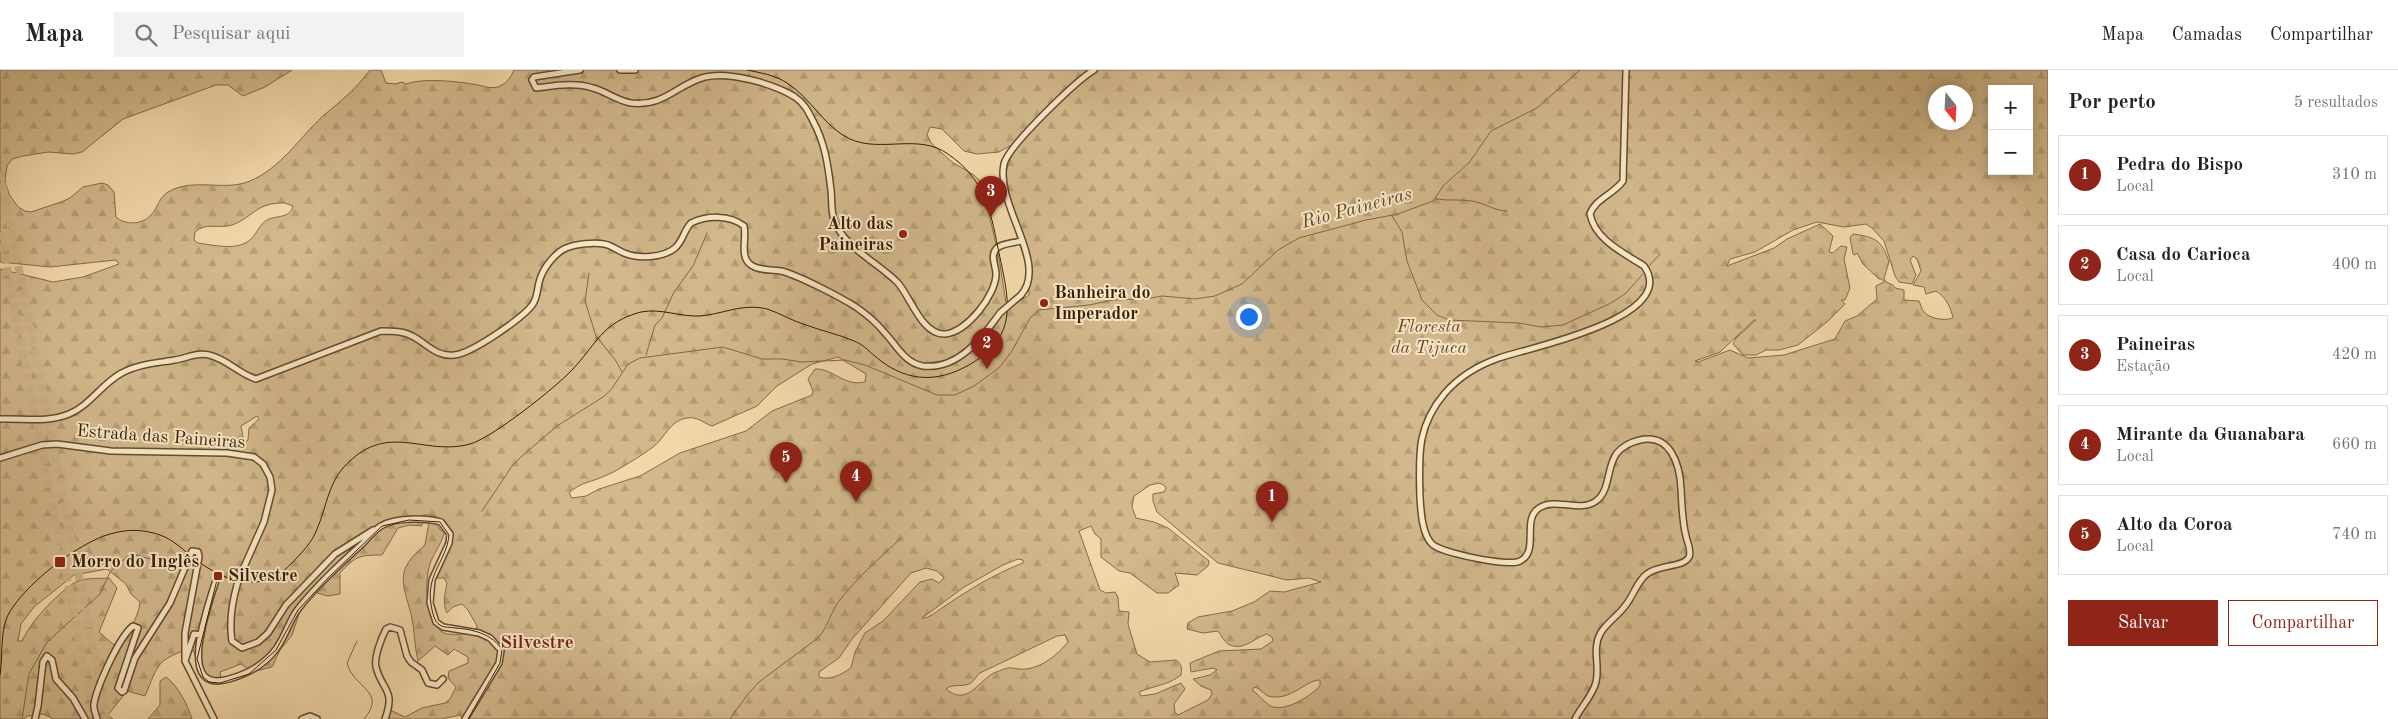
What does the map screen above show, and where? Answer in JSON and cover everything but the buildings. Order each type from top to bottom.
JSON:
[{"type":"street","points":[[580,70],[534,77],[532,85],[536,88],[566,85],[592,87],[630,102],[655,102],[704,77],[730,75],[785,92],[797,98],[804,105],[823,139],[834,218],[840,232],[898,284],[925,323],[935,332],[946,334],[968,324],[977,314],[992,288],[996,275],[993,254],[995,250],[998,247],[1021,242]]},
{"type":"street","points":[[620,70],[635,70]]},
{"type":"street","name":"Estrada das Paineiras","points":[[0,419],[54,418],[69,414],[84,405],[120,374],[146,364],[199,354],[218,357],[234,366],[246,376],[256,379],[381,332],[395,330],[413,336],[440,355],[454,356],[468,351],[493,337],[532,306],[537,297],[540,278],[546,266],[564,249],[596,243],[610,246],[626,254],[644,257],[667,253],[676,248],[691,223],[710,218],[726,218],[738,221],[744,226],[745,257],[749,264],[756,268],[781,271],[856,307],[875,322],[906,358],[914,363],[933,366],[955,360],[976,343],[1000,312],[1021,295],[1030,280],[1030,266],[1021,242],[1005,184],[1004,163],[1009,154],[1040,118],[1094,70]]},
{"type":"street","points":[[1575,719],[1596,682],[1597,650],[1600,634],[1626,605],[1646,573],[1656,568],[1685,562],[1688,558],[1690,552],[1682,521],[1680,480],[1670,450],[1664,442],[1654,439],[1644,439],[1623,447],[1612,462],[1602,495],[1595,502],[1587,506],[1549,504],[1540,507],[1531,520],[1528,554],[1522,560],[1508,563],[1445,550],[1434,546],[1429,540],[1422,514],[1419,449],[1422,432],[1437,404],[1448,390],[1468,373],[1497,359],[1603,325],[1634,308],[1644,298],[1650,285],[1648,271],[1644,266],[1605,240],[1595,228],[1590,214],[1594,206],[1614,192],[1623,181],[1626,70]]},
{"type":"street","name":"Estrada das Paineiras","points":[[0,458],[42,445],[57,444],[111,451],[226,453],[254,458],[263,464],[270,477],[272,490],[264,522],[240,576],[232,605],[230,631],[232,641],[242,648],[258,642],[268,633],[286,606],[335,554],[382,525]]},
{"type":"street","points":[[218,574],[197,654],[205,676],[210,681],[219,682],[248,674],[276,649],[297,610],[328,576],[382,525],[408,520],[429,519],[441,522],[447,527],[450,534],[449,543],[432,580],[430,603],[434,619],[439,626],[479,633],[490,638],[501,650],[499,663],[465,719]]},
{"type":"street","points":[[97,719],[94,704],[117,644],[133,626],[138,628],[118,688],[118,691],[123,692],[135,658],[170,603],[192,552],[195,550],[200,557],[185,633],[185,661],[214,719]]},
{"type":"street","points":[[385,719],[389,709],[389,693],[378,671],[376,661],[386,629],[390,627],[400,630],[407,656],[422,670],[428,683],[437,685],[443,678]]},
{"type":"street","points":[[185,661],[194,634],[201,635]]},
{"type":"street","points":[[35,719],[42,662],[47,656],[52,660],[56,679],[73,698],[85,719]]},
{"type":"street","points":[[302,719],[310,716],[317,719]]},
{"type":"green space","name":"Floresta da Tijuca","points":[[0,70],[292,70],[265,87],[243,96],[228,85],[216,85],[123,119],[82,152],[73,154],[48,152],[23,156],[12,159],[7,166],[5,181],[9,194],[18,207],[25,211],[31,212],[61,202],[70,198],[83,187],[102,183],[108,185],[114,192],[116,217],[128,223],[133,223],[146,219],[153,213],[165,194],[178,188],[188,185],[240,184],[261,175],[281,160],[324,115],[354,89],[370,70],[381,70],[386,83],[395,84],[402,82],[406,84],[420,81],[438,81],[465,83],[491,88],[499,87],[509,78],[514,70],[2048,70],[2048,719],[463,719],[460,715],[441,719],[387,719],[390,710],[405,717],[422,708],[445,703],[450,699],[456,687],[448,678],[449,671],[468,663],[468,657],[454,649],[448,655],[435,646],[418,661],[403,577],[409,562],[425,545],[429,522],[435,523],[444,534],[431,561],[427,578],[427,600],[433,620],[437,628],[447,634],[475,633],[477,626],[468,610],[462,604],[453,607],[447,613],[445,609],[444,602],[447,583],[444,578],[434,578],[449,531],[439,518],[432,515],[423,515],[422,526],[410,525],[398,528],[382,555],[363,556],[350,563],[340,573],[340,594],[327,596],[315,592],[301,608],[292,635],[280,650],[272,667],[252,672],[241,664],[220,672],[221,679],[205,677],[192,648],[171,656],[160,664],[145,696],[127,691],[108,715],[113,719],[54,719],[43,714],[27,716],[24,719],[0,719],[0,269],[53,282],[83,277],[119,264],[116,260],[50,267],[0,262]],"holes":[[[930,127],[942,129],[964,151],[977,154],[999,152],[1017,142],[1007,168],[1005,185],[1008,208],[1029,273],[1029,295],[1007,309],[999,258],[984,191],[979,180],[952,162],[932,144],[927,135]],[[285,203],[293,206],[286,215],[271,218],[265,222],[252,238],[240,245],[219,246],[198,243],[194,240],[195,232],[203,227],[232,225],[261,207]],[[1817,222],[1844,227],[1866,224],[1884,241],[1895,276],[1899,282],[1912,284],[1916,275],[1910,260],[1913,256],[1917,259],[1921,271],[1913,285],[1924,287],[1926,294],[1936,291],[1940,293],[1951,310],[1953,318],[1934,318],[1924,312],[1919,301],[1904,300],[1904,290],[1895,288],[1886,282],[1884,278],[1889,262],[1884,249],[1872,238],[1853,234],[1850,237],[1853,254],[1857,253],[1863,264],[1884,282],[1876,286],[1877,299],[1857,316],[1845,321],[1835,339],[1784,355],[1748,358],[1730,350],[1698,362],[1695,361],[1720,352],[1754,320],[1756,320],[1736,338],[1733,344],[1743,355],[1756,355],[1766,350],[1779,350],[1798,345],[1828,321],[1845,304],[1841,300],[1845,300],[1850,288],[1844,259],[1847,247],[1841,246],[1833,253],[1829,252],[1833,236],[1820,224],[1787,239],[1774,248],[1727,266],[1730,259],[1755,252],[1793,230]],[[838,357],[866,374],[865,382],[858,383],[845,380],[821,369],[815,369],[808,379],[813,391],[812,395],[772,411],[746,431],[680,453],[640,476],[599,489],[586,496],[572,498],[569,493],[582,484],[611,473],[643,454],[653,447],[681,419],[694,418],[712,426],[757,406],[777,386],[812,364]],[[257,416],[259,419],[249,428],[248,440],[244,443],[241,426]],[[1159,483],[1164,485],[1166,488],[1164,492],[1153,494],[1153,501],[1157,512],[1218,563],[1287,580],[1309,578],[1321,582],[1284,592],[1270,591],[1254,602],[1232,611],[1198,617],[1188,623],[1187,629],[1203,633],[1218,631],[1227,643],[1233,646],[1248,644],[1267,634],[1272,637],[1273,641],[1261,649],[1219,651],[1190,663],[1191,672],[1213,668],[1217,670],[1210,675],[1193,679],[1201,686],[1211,690],[1212,694],[1208,700],[1178,715],[1175,712],[1174,704],[1185,689],[1181,683],[1155,694],[1141,696],[1139,692],[1166,683],[1181,675],[1180,665],[1176,660],[1150,662],[1137,654],[1128,624],[1129,612],[1119,611],[1118,597],[1115,592],[1106,593],[1100,590],[1079,531],[1091,526],[1095,534],[1101,539],[1101,557],[1119,571],[1130,573],[1157,593],[1168,593],[1179,585],[1175,573],[1197,575],[1208,566],[1209,561],[1168,528],[1154,522],[1136,518],[1132,507],[1134,496],[1150,485]],[[1018,559],[1023,560],[1023,563],[961,595],[932,615],[922,618],[964,587],[1003,565]],[[926,568],[937,571],[944,578],[939,583],[932,579],[920,582],[883,621],[865,633],[855,652],[851,668],[840,675],[819,677],[819,672],[839,658],[852,639],[911,573]],[[107,569],[126,584],[131,594],[140,602],[134,621],[114,645],[99,632],[117,588],[109,578],[87,579],[74,583],[45,609],[31,625],[22,641],[18,641],[21,624],[34,607],[74,575]],[[1065,635],[1068,642],[1054,656],[1038,666],[1026,669],[1009,668],[996,672],[967,694],[954,694],[946,689],[952,686],[968,684],[979,674],[1057,636]],[[1320,680],[1320,686],[1297,702],[1283,707],[1276,708],[1269,705],[1253,691],[1255,687],[1268,696],[1284,696],[1314,681]]]},
{"type":"green space","points":[[166,677],[182,696],[192,719],[148,719],[160,705],[160,681]]},
{"type":"waterway","name":"Rio Paineiras","points":[[482,511],[512,466],[522,456],[557,426],[603,397],[611,390],[628,364],[640,358],[723,347],[762,359],[783,359],[801,362],[845,360],[865,365],[937,395],[955,395],[974,386],[1000,367],[1012,351],[1030,318],[1039,310],[1089,305],[1113,300],[1146,299],[1162,296],[1195,299],[1215,296],[1242,284],[1278,250],[1299,238],[1366,220],[1398,214],[1433,201],[1444,185],[1469,163],[1491,131],[1537,108],[1580,70]]},
{"type":"waterway","points":[[1436,199],[1472,201],[1498,210],[1507,211]]},
{"type":"waterway","points":[[1392,216],[1402,232],[1407,261],[1422,300],[1437,315],[1449,320],[1519,323],[1541,327],[1563,325],[1611,303],[1625,294],[1643,274]]},
{"type":"waterway","points":[[646,355],[655,325],[662,318],[674,292],[693,266],[707,233]]},
{"type":"waterway","points":[[1647,268],[1660,254]]},
{"type":"waterway","points":[[589,273],[585,301],[596,336],[616,361],[622,372]]},
{"type":"waterway","points":[[730,719],[759,682],[818,638],[844,595],[901,538]]},
{"type":"waterway","points":[[22,719],[29,674],[47,642],[100,594],[110,572],[128,556],[137,555],[160,562]]},
{"type":"waterway","points":[[357,641],[347,663],[350,671],[371,696],[370,710],[364,719]]},
{"type":"tunnel","points":[[0,172],[107,719]]},
{"type":"tunnel","points":[[0,232],[93,713]]},
{"type":"tram line","points":[[0,675],[2,638],[7,617],[14,605],[52,567],[83,546],[116,532],[135,530],[147,532],[170,540],[213,571],[232,579],[252,582],[273,578],[281,574],[310,543],[334,482],[343,468],[359,453],[375,445],[390,442],[453,447],[480,440],[523,412],[552,388],[572,370],[608,328],[628,316],[648,311],[700,316],[741,308],[758,307],[854,341],[892,368],[913,376],[934,377],[945,375],[967,366],[985,354],[1004,329],[1007,315],[1007,299],[992,220],[984,195],[970,174],[948,154],[937,148],[912,144],[862,143],[850,139],[825,120],[796,89],[773,76],[747,70]]},
{"type":"tram line","points":[[218,576],[197,659],[203,677],[209,682],[220,683],[249,674],[276,650],[298,610],[382,526],[409,520],[440,522],[449,535],[445,552],[431,584],[431,604],[435,619],[443,627],[482,633],[493,640],[502,650],[500,663],[468,719]]},
{"type":"place","name":"Paineiras","points":[[991,217]]},
{"type":"place","name":"Alto das Paineiras","points":[[903,234]]},
{"type":"place","name":"Banheira do Imperador","points":[[1044,303]]},
{"type":"place","name":"Casa do Carioca","points":[[987,369]]},
{"type":"place","name":"Alto da Coroa","points":[[786,483]]},
{"type":"place","name":"Mirante da Guanabara","points":[[856,502]]},
{"type":"place","name":"Pedra do Bispo","points":[[1272,522]]},
{"type":"place","name":"Morro do Inglês","points":[[60,562]]},
{"type":"place","name":"Silvestre","points":[[218,576]]},
{"type":"district","name":"Silvestre","points":[[537,643]]}]
